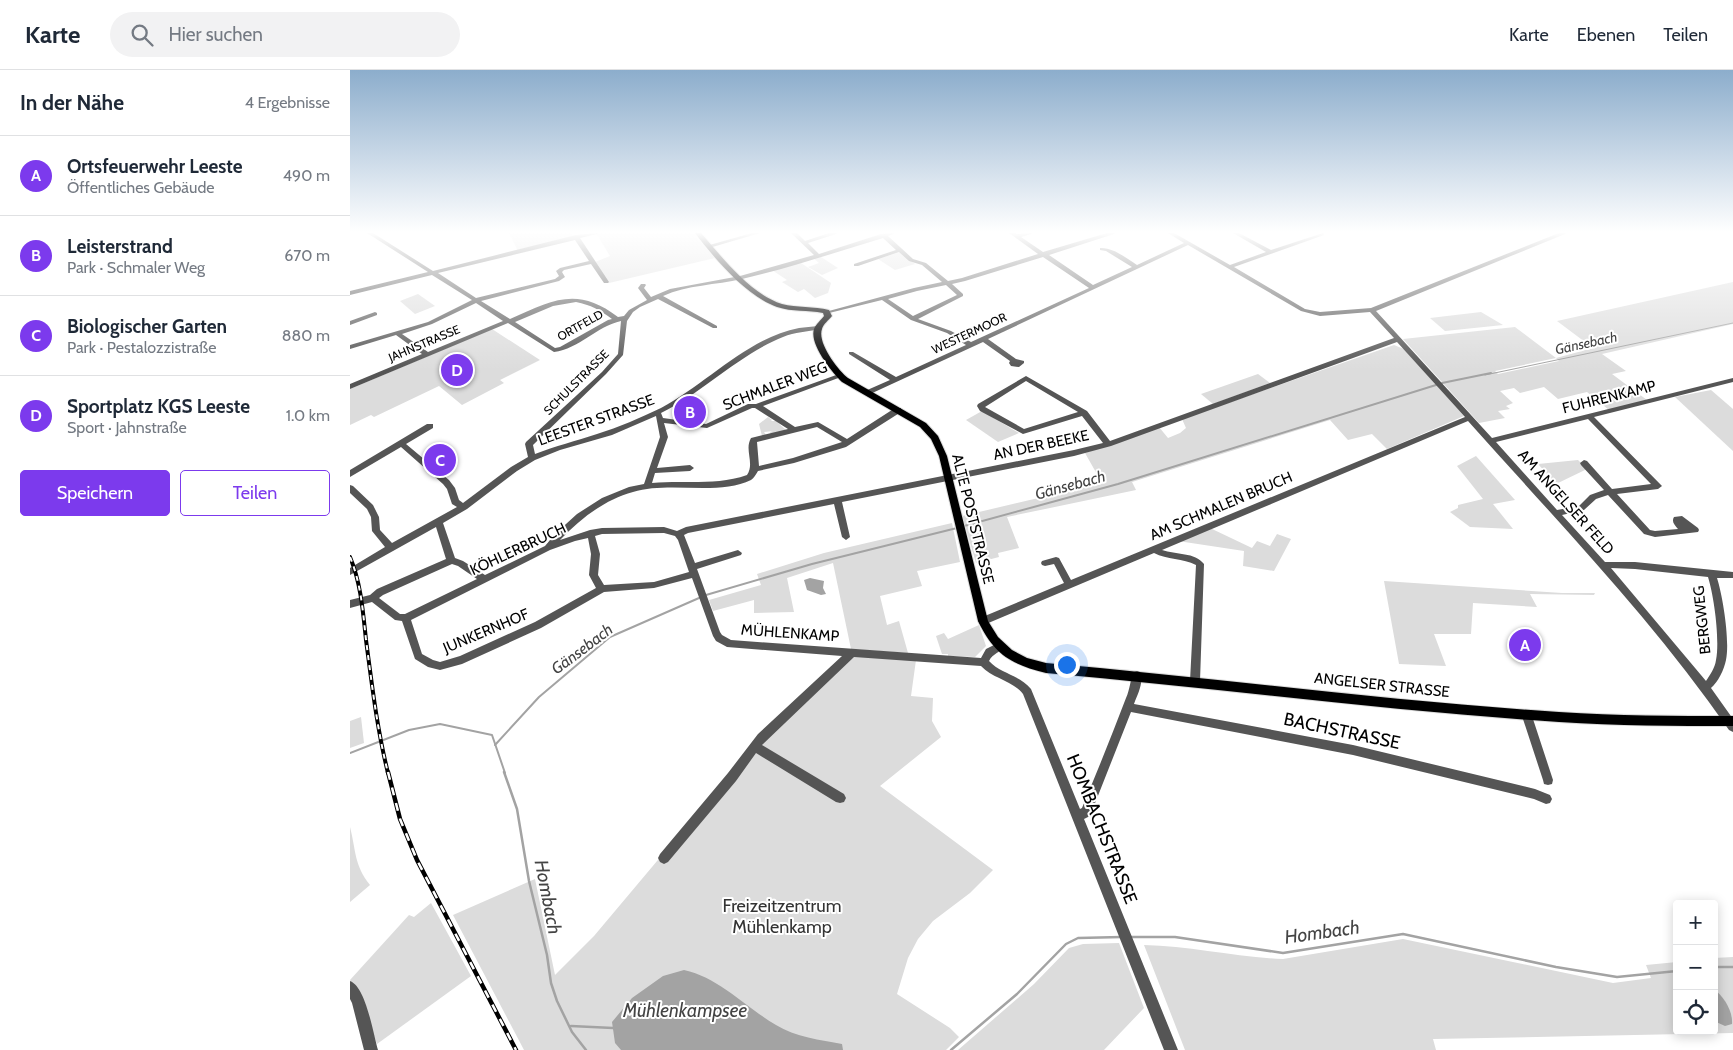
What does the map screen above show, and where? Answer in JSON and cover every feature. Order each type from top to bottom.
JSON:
[{"type":"main road","points":[[741,279],[780,305],[827,313],[827,317],[818,328]]},
{"type":"main road","name":"ALTE POSTSTRASSE","points":[[818,328],[818,336],[839,376],[922,425],[935,438],[943,456],[983,621],[998,647],[1013,658],[1028,664]]},
{"type":"main road","name":"ANGELSER STRASSE","points":[[1028,664],[1046,668],[1137,675],[1527,716],[1732,723]]},
{"type":"street","points":[[350,293],[406,279]]},
{"type":"street","name":"ORTFELD","points":[[442,279],[554,350],[558,350],[616,318],[625,318]]},
{"type":"street","points":[[350,347],[430,323],[474,300],[559,279]]},
{"type":"street","points":[[625,318],[635,308],[658,296],[678,289],[736,279]]},
{"type":"street","points":[[913,319],[961,297],[942,279]]},
{"type":"street","points":[[827,313],[916,289],[948,284],[965,279]]},
{"type":"street","points":[[1079,279],[1093,288]]},
{"type":"street","name":"WESTERMOOR","points":[[868,393],[1112,279]]},
{"type":"street","points":[[1249,279],[1303,310],[1320,314],[1372,310],[1450,279]]},
{"type":"street","points":[[643,285],[641,288],[650,300]]},
{"type":"street","points":[[658,296],[715,327]]},
{"type":"street","points":[[883,298],[913,319],[949,332],[971,345]]},
{"type":"street","name":"JAHNSTRASSE","points":[[350,388],[426,354],[539,308],[576,299],[594,304],[616,318]]},
{"type":"street","name":"AM ANGELSER FELD","points":[[1372,310],[1625,590],[1732,723]]},
{"type":"street","points":[[350,323],[375,314]]},
{"type":"street","name":"SCHULSTRASSE","points":[[532,458],[529,444],[609,368],[620,354],[625,318]]},
{"type":"street","name":"LEESTER STRASSE","points":[[350,572],[464,507],[505,474],[532,458],[660,416],[745,355],[783,336],[802,329],[818,328]]},
{"type":"street","points":[[397,333],[426,354]]},
{"type":"street","points":[[983,339],[1015,361]]},
{"type":"street","name":"AN DER BEEKE","points":[[678,534],[686,530],[1074,453],[1108,444],[1398,339]]},
{"type":"street","points":[[851,353],[895,380]]},
{"type":"street","name":"SCHMALER WEG","points":[[660,416],[707,426],[750,406],[757,406],[839,376]]},
{"type":"street","points":[[1084,413],[1022,432],[981,406],[1026,378],[1084,413],[1108,444]]},
{"type":"street","name":"FUHRENKAMP","points":[[1491,441],[1733,380]]},
{"type":"street","points":[[757,406],[794,430]]},
{"type":"street","points":[[755,469],[794,460],[847,442],[898,410]]},
{"type":"street","points":[[647,486],[664,437],[660,416]]},
{"type":"street","points":[[1555,513],[1581,508],[1593,497],[1610,491],[1658,486],[1589,416]]},
{"type":"street","name":"AM SCHMALEN BRUCH","points":[[983,621],[1469,418]]},
{"type":"street","points":[[547,548],[576,518],[626,491],[647,486],[689,484],[696,486],[746,479],[752,475],[755,469],[752,443],[754,440],[818,424],[847,442]]},
{"type":"street","points":[[350,474],[430,426]]},
{"type":"street","points":[[401,443],[446,482],[451,488],[455,502],[464,507]]},
{"type":"street","points":[[1584,463],[1647,532],[1655,534],[1685,531]]},
{"type":"street","points":[[652,471],[690,468]]},
{"type":"street","points":[[350,488],[370,507],[375,517],[376,531],[391,548]]},
{"type":"street","points":[[837,500],[846,537]]},
{"type":"street","points":[[438,522],[451,560]]},
{"type":"street","name":"KÖHLERBRUCH","points":[[406,618],[547,548],[594,535],[664,530],[678,534]]},
{"type":"street","name":"MÜHLENKAMP","points":[[678,534],[682,539],[716,633],[723,641],[730,644],[984,662]]},
{"type":"street","points":[[594,535],[596,558],[592,575],[602,589],[654,586],[738,553]]},
{"type":"street","points":[[1155,549],[1167,556],[1196,561],[1200,564],[1195,681]]},
{"type":"street","points":[[350,604],[373,598],[380,592],[451,560],[460,563],[485,579]]},
{"type":"street","points":[[1045,563],[1056,560],[1070,584]]},
{"type":"street","points":[[1602,565],[1733,575]]},
{"type":"street","name":"BERGWEG","points":[[1704,686],[1709,685],[1715,677],[1722,659],[1716,590],[1711,574]]},
{"type":"street","name":"JUNKERNHOF","points":[[406,618],[418,656],[431,664],[450,664],[538,626],[602,589]]},
{"type":"street","points":[[373,598],[398,617],[406,618]]},
{"type":"street","points":[[984,662],[989,652],[998,647]]},
{"type":"street","name":"MÜHLENKAMP","points":[[755,746],[762,737],[852,653]]},
{"type":"street","name":"HOMBACHSTRASSE","points":[[984,662],[990,669],[1014,679],[1024,687],[1171,1050]]},
{"type":"street","points":[[1077,817],[1086,812],[1128,707],[1137,675]]},
{"type":"street","name":"BACHSTRASSE","points":[[1128,707],[1353,750],[1535,794],[1546,799]]},
{"type":"street","points":[[1527,716],[1548,780]]},
{"type":"street","points":[[664,858],[732,777],[755,746],[840,798]]},
{"type":"street","points":[[350,987],[358,1000],[371,1050]]},
{"type":"green space","points":[[606,279],[627,279],[609,283]]},
{"type":"green space","points":[[785,279],[825,279],[831,283],[828,293],[815,298],[804,289],[798,292],[782,282],[787,280]]},
{"type":"green space","points":[[1733,282],[1733,324],[1602,354],[1626,371],[1612,374],[1647,400],[1609,410],[1587,392],[1558,399],[1544,387],[1520,393],[1514,388],[1500,391],[1513,403],[1506,406],[1510,409],[1498,411],[1505,418],[1479,423],[1403,339],[1515,327],[1556,358],[1593,348],[1557,321]],"holes":[[[1556,358],[1559,361],[1498,374],[1495,371]]]},
{"type":"green space","points":[[418,294],[435,306],[415,314],[400,301]]},
{"type":"green space","points":[[1481,312],[1503,325],[1445,331],[1430,318]]},
{"type":"green space","points":[[492,329],[540,360],[500,380],[504,383],[462,405],[439,386],[374,417],[371,415],[350,425],[350,389]]},
{"type":"green space","points":[[1394,345],[1404,349],[1464,416],[1387,449],[1372,434],[1348,440],[1330,420],[1132,482],[1136,490],[1007,517],[1019,548],[998,553],[999,557],[976,563],[962,516],[1102,483],[1085,453],[1159,427],[1168,438],[1186,428],[1182,419]]},
{"type":"green space","points":[[1258,374],[1270,383],[1213,404],[1201,394]]},
{"type":"green space","points":[[1711,390],[1733,409],[1733,451],[1675,397]]},
{"type":"green space","points":[[688,398],[696,402],[706,418],[701,423],[683,422],[676,406]]},
{"type":"green space","points":[[982,411],[1019,433],[998,442],[966,420]]},
{"type":"green space","points":[[768,417],[786,430],[771,434],[770,432],[773,431],[764,432],[766,435],[762,436],[759,424]]},
{"type":"green space","points":[[1476,456],[1515,500],[1493,504],[1513,529],[1470,527],[1450,512],[1458,508],[1458,505],[1483,499],[1457,466]]},
{"type":"green space","points":[[1578,460],[1587,469],[1556,484],[1538,464]]},
{"type":"green space","points":[[952,523],[960,562],[917,571],[922,586],[880,596],[887,625],[899,621],[908,653],[851,649],[833,563],[787,578],[794,612],[754,613],[754,600],[713,611],[709,600],[761,585],[757,574],[824,553]]},
{"type":"green space","points":[[1210,528],[1252,548],[1257,541],[1270,546],[1277,534],[1291,539],[1274,571],[1243,566],[1244,551],[1178,541]]},
{"type":"green space","points":[[1384,581],[1562,593],[1595,593],[1594,595],[1530,594],[1537,607],[1473,603],[1471,634],[1434,634],[1446,666],[1399,664]]},
{"type":"green space","points":[[979,625],[986,646],[975,657],[942,654],[936,636],[944,633],[948,639]]},
{"type":"green space","name":"Freizeitzentrum Mühlenkamp","points":[[858,655],[916,660],[911,696],[933,698],[932,721],[941,737],[880,786],[993,870],[970,893],[933,921],[918,939],[908,958],[897,994],[950,1028],[959,1037],[946,1050],[524,1050],[453,915],[535,879],[555,975],[594,936],[726,779],[848,659]]},
{"type":"green space","points":[[361,717],[364,743],[350,748],[350,721]]},
{"type":"green space","points":[[350,827],[358,864],[370,885],[350,902]]},
{"type":"green space","points":[[431,903],[471,976],[377,1044],[362,1003],[350,980],[409,915],[414,917]]},
{"type":"green space","points":[[1403,939],[1613,983],[1651,978],[1646,965],[1673,962],[1673,1034],[1433,1039],[1436,1050],[1185,1050],[1144,945],[1179,947],[1283,959]]},
{"type":"green space","points":[[1119,943],[1144,1008],[1104,1050],[958,1050],[1034,984],[1069,948],[1083,944]]},
{"type":"green space","points":[[1733,957],[1733,1033],[1718,1033],[1718,958]]},
{"type":"water","points":[[810,578],[824,581],[823,588],[826,594],[821,595],[807,590],[804,580]]},
{"type":"water","name":"Mühlenkampsee","points":[[684,970],[709,979],[721,986],[783,1029],[808,1038],[842,1044],[843,1050],[621,1050],[615,1043],[612,1022],[632,998],[663,976]]},
{"type":"water","points":[[1718,993],[1731,1014],[1732,1024],[1725,1026],[1718,1023]]},
{"type":"waterway","name":"Gänsebach","points":[[1485,375],[1733,323]]},
{"type":"waterway","name":"Gänsebach","points":[[1442,383],[1491,373]]},
{"type":"waterway","name":"Gänsebach","points":[[964,526],[1118,484],[1436,385]]},
{"type":"waterway","name":"Gänsebach","points":[[706,595],[812,564],[957,528]]},
{"type":"waterway","name":"Gänsebach","points":[[495,745],[539,697],[610,637],[699,598]]},
{"type":"waterway","points":[[350,753],[409,730],[440,724],[492,735],[495,745]]},
{"type":"waterway","name":"Hombach","points":[[495,745],[505,773]]},
{"type":"waterway","name":"Hombach","points":[[504,772],[517,809],[529,881],[547,955],[551,983],[557,1001],[572,1032],[586,1050]]},
{"type":"waterway","name":"Hombach","points":[[1131,937],[1175,937],[1283,953],[1403,934],[1556,967],[1617,977],[1673,971]]},
{"type":"waterway","name":"Hombach","points":[[951,1050],[1017,994],[1066,944],[1078,938],[1122,937]]},
{"type":"waterway","name":"Hombach","points":[[1718,967],[1733,967]]},
{"type":"waterway","points":[[571,1026],[613,1028]]},
{"type":"railway","points":[[350,557],[357,577],[361,598],[375,707],[388,773]]},
{"type":"railway","points":[[388,772],[400,819],[417,860],[516,1050]]},
{"type":"place","name":"Sportplatz KGS Leeste","points":[[457,370]]},
{"type":"place","name":"Leisterstrand","points":[[690,412]]},
{"type":"place","name":"Biologischer Garten","points":[[440,460]]},
{"type":"place","name":"Ortsfeuerwehr Leeste","points":[[1525,645]]}]
